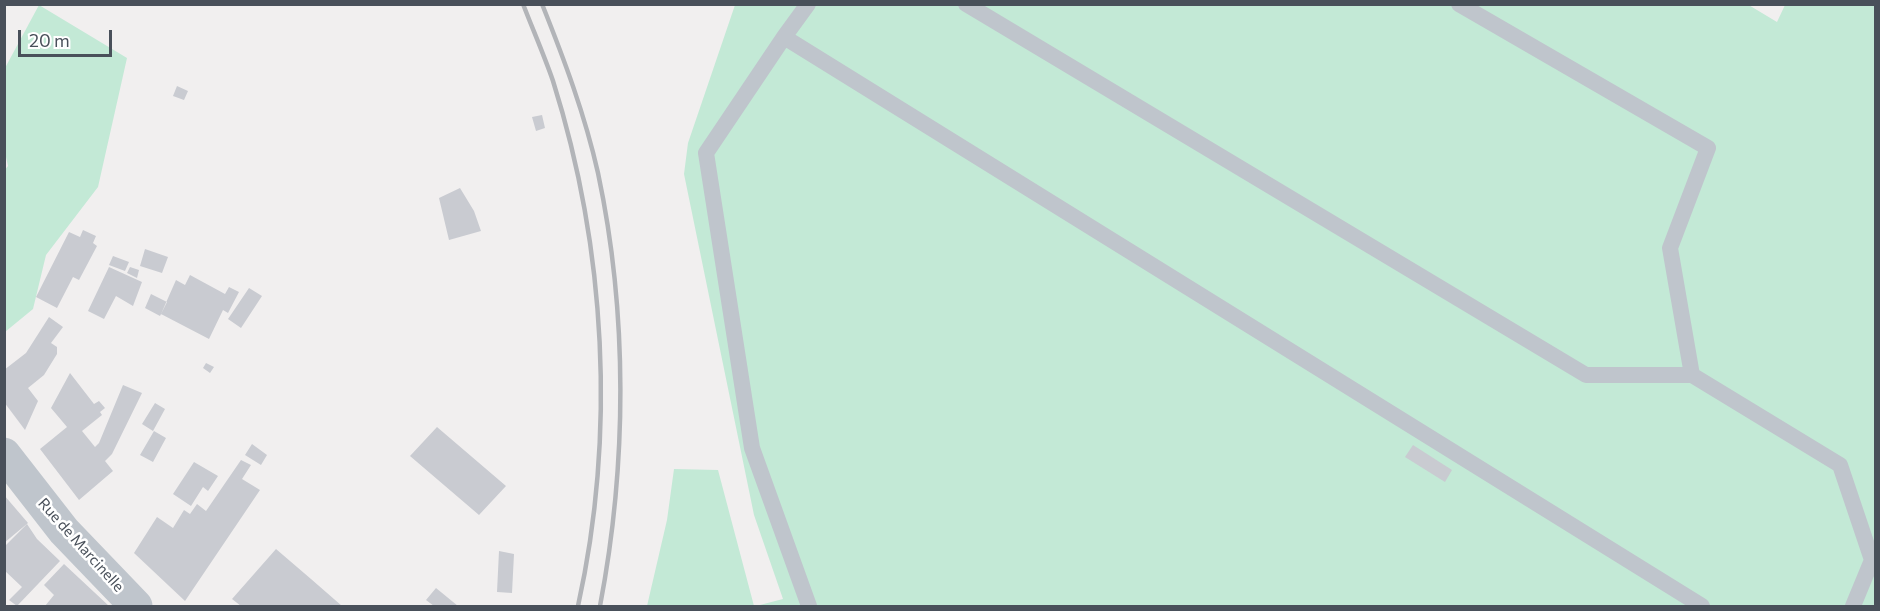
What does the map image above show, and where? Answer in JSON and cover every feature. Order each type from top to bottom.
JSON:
[{"type":"street","name":"Rue de Marcinelle","points":[[4,454],[64,531],[136,606]]},
{"type":"lane","points":[[808,4],[706,153],[752,448],[808,606]]},
{"type":"lane","points":[[966,4],[1586,375],[1692,375],[1840,465],[1872,560],[1853,606]]},
{"type":"lane","points":[[1459,4],[1708,148],[1670,248],[1692,375]]},
{"type":"lane","points":[[784,37],[1702,606]]},
{"type":"green space","points":[[1747,4],[1777,22],[1785,5],[1875,5],[1875,606],[756,606],[783,599],[754,515],[684,174],[688,143],[735,5]]},
{"type":"green space","points":[[39,5],[127,58],[98,187],[46,255],[33,309],[5,332],[4,171],[8,166],[4,148],[5,68]]},
{"type":"green space","points":[[674,469],[718,470],[754,606],[647,606],[667,520]]},
{"type":"building","points":[[177,86],[188,91],[184,100],[173,96]]},
{"type":"building","points":[[542,115],[545,128],[536,131],[532,117]]},
{"type":"building","points":[[460,188],[474,211],[481,231],[449,240],[439,198]]},
{"type":"building","points":[[83,230],[96,236],[93,243],[97,246],[79,280],[73,277],[57,308],[36,297],[69,232],[80,237]]},
{"type":"building","points":[[145,249],[168,257],[162,273],[140,266]]},
{"type":"building","points":[[113,256],[129,262],[125,271],[109,265]]},
{"type":"building","points":[[109,267],[142,282],[133,306],[116,296],[104,319],[88,311]]},
{"type":"building","points":[[130,267],[139,270],[137,278],[127,273]]},
{"type":"building","points":[[190,275],[225,294],[229,287],[239,292],[228,313],[223,310],[209,339],[161,314],[176,280],[185,285]]},
{"type":"building","points":[[249,288],[262,296],[241,328],[228,319]]},
{"type":"building","points":[[151,294],[167,302],[160,316],[145,308]]},
{"type":"building","points":[[49,317],[63,327],[51,343],[57,347],[57,354],[44,375],[28,388],[38,401],[25,430],[4,402],[4,370],[26,353]]},
{"type":"building","points":[[206,363],[214,367],[210,373],[203,368]]},
{"type":"building","points":[[70,373],[94,404],[99,401],[105,408],[100,412],[102,415],[82,431],[95,447],[99,443],[123,385],[142,393],[112,454],[105,461],[113,471],[79,500],[40,449],[67,427],[51,408]]},
{"type":"building","points":[[155,403],[165,409],[153,431],[142,424]]},
{"type":"building","points":[[437,427],[506,486],[479,515],[410,456]]},
{"type":"building","points":[[154,431],[166,438],[153,462],[140,455]]},
{"type":"building","points":[[252,444],[267,455],[261,465],[245,455]]},
{"type":"building","points":[[1413,445],[1452,470],[1445,482],[1405,457]]},
{"type":"building","points":[[241,460],[251,465],[242,479],[260,490],[185,601],[134,553],[157,517],[173,528],[184,510],[190,514],[197,504],[206,511]]},
{"type":"building","points":[[194,462],[218,476],[208,491],[203,487],[191,506],[173,494]]},
{"type":"building","points":[[4,495],[28,523],[4,543]]},
{"type":"building","points":[[27,524],[37,539],[60,561],[17,606],[9,600],[22,587],[4,570],[4,547]]},
{"type":"building","points":[[276,549],[342,606],[241,606],[232,599]]},
{"type":"building","points":[[499,551],[514,554],[512,593],[497,592]]},
{"type":"building","points":[[64,564],[109,606],[45,606],[54,595],[44,585]]},
{"type":"building","points":[[436,588],[458,606],[434,606],[426,600]]},
{"type":"railway","points":[[523,4],[553,81],[571,145],[585,210],[594,276],[600,342],[601,409],[598,475],[590,541],[578,606]]},
{"type":"railway","points":[[542,4],[573,87],[593,151],[608,226],[615,280],[619,335],[619,444],[609,553],[600,606]]}]
